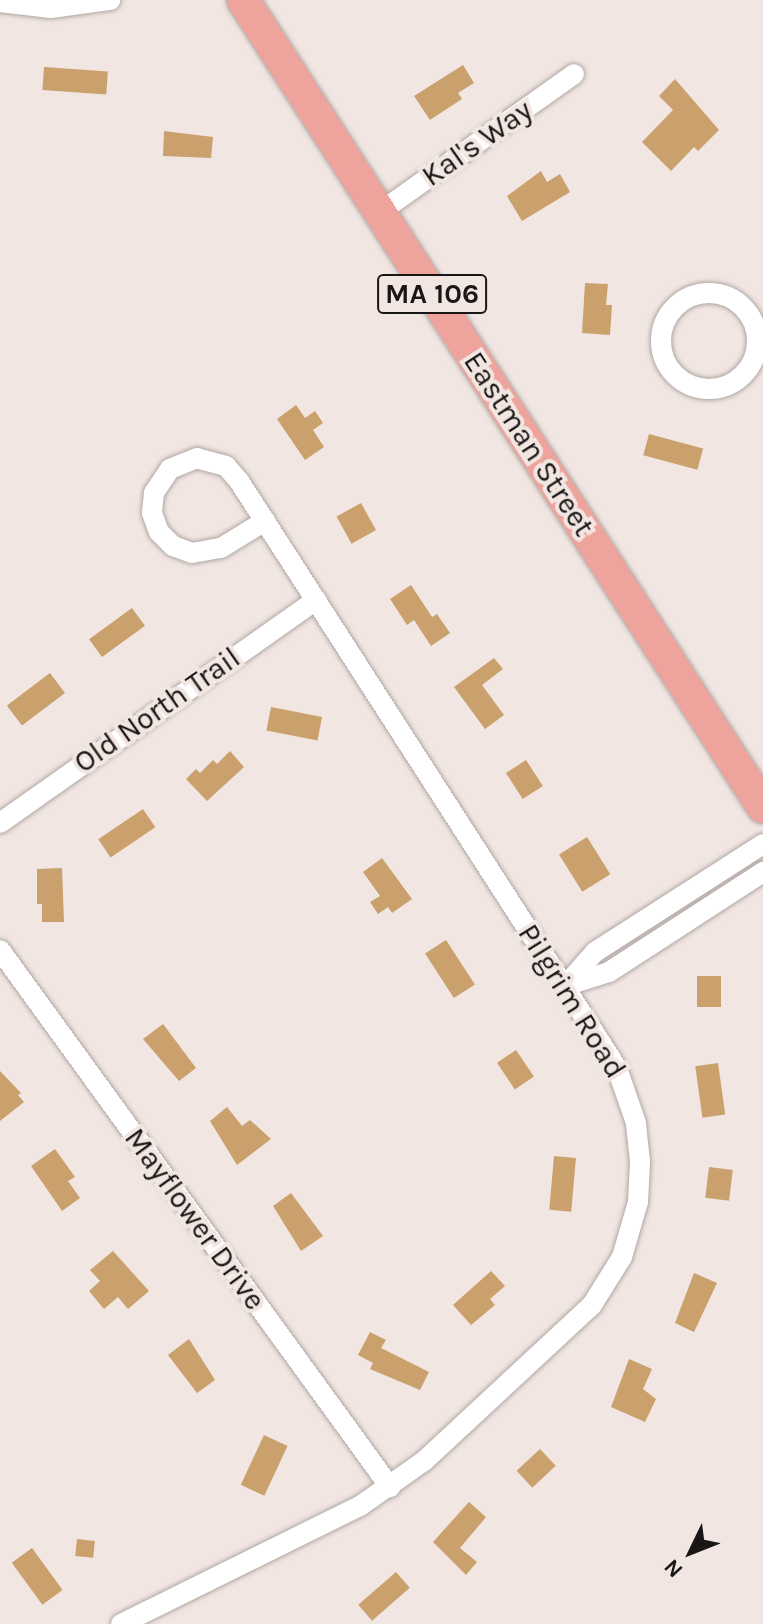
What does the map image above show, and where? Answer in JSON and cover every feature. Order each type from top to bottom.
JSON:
[{"type":"main road","name":"Eastman Street","points":[[246,1],[763,807]]},
{"type":"street","points":[[0,2],[51,8],[110,0]]},
{"type":"street","name":"Kal's Way","points":[[380,212],[574,74]]},
{"type":"street","points":[[702,293],[722,294],[747,311],[756,330],[760,350],[749,368],[735,382],[716,389],[696,388],[671,371],[662,353],[661,333],[669,314],[683,300],[702,293]]},
{"type":"street","name":"Pilgrim Road","points":[[121,1624],[328,1523],[390,1487],[424,1461],[579,1319],[607,1282],[628,1239],[640,1181],[632,1103],[607,1051],[265,521],[233,473],[207,459],[178,463],[163,476],[154,493],[152,513],[159,532],[173,546],[192,553],[221,548],[265,521]]},
{"type":"street","name":"Old North Trail","points":[[0,823],[168,701],[316,600]]},
{"type":"street","points":[[565,986],[595,952],[763,844]]},
{"type":"street","points":[[565,986],[609,972],[763,872]]},
{"type":"street","name":"Mayflower Drive","points":[[0,950],[390,1487]]},
{"type":"building","points":[[463,65],[474,83],[458,93],[462,99],[430,120],[414,96]]},
{"type":"building","points":[[44,67],[108,71],[106,94],[42,90]]},
{"type":"building","points":[[675,79],[719,130],[698,151],[694,147],[671,171],[642,142],[673,110],[659,96]]},
{"type":"building","points":[[164,131],[213,137],[211,158],[163,156]]},
{"type":"building","points":[[541,171],[547,182],[560,174],[570,192],[522,221],[507,196]]},
{"type":"building","points":[[585,283],[608,284],[606,305],[612,305],[610,335],[582,333]]},
{"type":"building","points":[[296,405],[305,418],[315,411],[323,423],[313,430],[324,447],[305,460],[277,419]]},
{"type":"building","points":[[649,434],[703,448],[697,470],[643,455]]},
{"type":"building","points":[[361,503],[376,530],[352,544],[337,517]]},
{"type":"building","points":[[411,585],[432,617],[437,614],[450,633],[431,646],[414,620],[407,625],[390,599]]},
{"type":"building","points":[[132,608],[145,626],[102,657],[89,639]]},
{"type":"building","points":[[494,658],[503,669],[482,685],[504,715],[485,729],[454,687]]},
{"type":"building","points":[[50,673],[65,693],[22,725],[7,705]]},
{"type":"building","points":[[271,707],[322,717],[317,740],[266,731]]},
{"type":"building","points":[[230,751],[244,767],[207,801],[186,779],[196,769],[200,773],[213,760],[217,764]]},
{"type":"building","points":[[526,760],[543,786],[523,799],[506,773]]},
{"type":"building","points":[[143,809],[155,827],[111,857],[98,839]]},
{"type":"building","points":[[587,837],[610,874],[582,892],[559,854]]},
{"type":"building","points":[[382,858],[412,899],[392,913],[388,907],[378,914],[370,902],[380,896],[363,872]]},
{"type":"building","points":[[62,868],[64,922],[42,922],[42,904],[37,904],[37,869]]},
{"type":"building","points":[[446,940],[475,984],[454,998],[425,954]]},
{"type":"building","points":[[697,976],[721,976],[721,1007],[697,1007]]},
{"type":"building","points":[[163,1024],[196,1068],[179,1081],[143,1039]]},
{"type":"building","points":[[516,1050],[534,1077],[515,1089],[497,1063]]},
{"type":"building","points":[[718,1063],[725,1114],[702,1118],[695,1066]]},
{"type":"building","points":[[0,1071],[21,1093],[18,1095],[24,1102],[0,1121]]},
{"type":"building","points":[[227,1107],[242,1126],[250,1120],[271,1139],[237,1165],[210,1121]]},
{"type":"building","points":[[55,1149],[75,1177],[68,1181],[80,1198],[62,1211],[31,1166]]},
{"type":"building","points":[[554,1156],[576,1158],[571,1212],[549,1210]]},
{"type":"building","points":[[709,1167],[733,1170],[729,1201],[705,1198]]},
{"type":"building","points":[[291,1193],[323,1236],[301,1251],[273,1206]]},
{"type":"building","points":[[113,1251],[149,1291],[128,1309],[118,1297],[104,1309],[89,1291],[100,1281],[90,1270]]},
{"type":"building","points":[[491,1271],[505,1286],[490,1299],[495,1305],[471,1325],[453,1305]]},
{"type":"building","points":[[694,1273],[717,1283],[694,1332],[675,1323]]},
{"type":"building","points":[[370,1332],[386,1340],[381,1348],[429,1372],[420,1390],[370,1369],[373,1363],[358,1355]]},
{"type":"building","points":[[189,1339],[215,1380],[197,1393],[168,1355]]},
{"type":"building","points":[[629,1359],[652,1369],[643,1389],[656,1399],[645,1422],[611,1407]]},
{"type":"building","points":[[264,1435],[288,1446],[264,1496],[241,1485]]},
{"type":"building","points":[[540,1449],[556,1466],[532,1488],[517,1471]]},
{"type":"building","points":[[469,1502],[486,1517],[460,1548],[477,1562],[466,1575],[433,1542]]},
{"type":"building","points":[[77,1539],[95,1541],[93,1558],[75,1556]]},
{"type":"building","points":[[32,1548],[63,1590],[42,1605],[12,1563]]},
{"type":"building","points":[[396,1572],[410,1588],[372,1621],[358,1605]]}]
